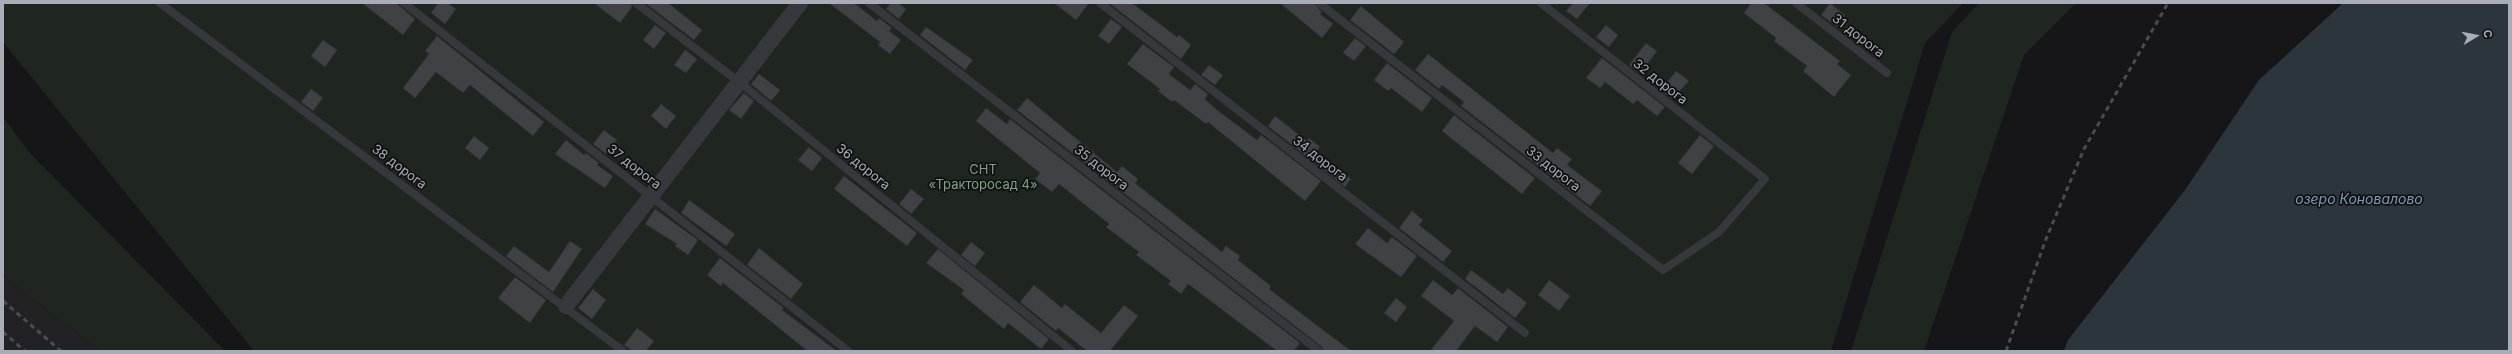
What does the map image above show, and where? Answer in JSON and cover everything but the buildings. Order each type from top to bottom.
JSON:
[{"type":"street","points":[[566,306],[800,3]]},
{"type":"lane","name":"38 дорога","points":[[160,3],[566,306],[623,351]]},
{"type":"lane","name":"37 дорога","points":[[404,3],[848,351]]},
{"type":"lane","name":"36 дорога","points":[[636,3],[739,82],[1072,351]]},
{"type":"lane","name":"35 дорога","points":[[869,3],[1319,351]]},
{"type":"lane","name":"34 дорога","points":[[1100,3],[1525,333]]},
{"type":"lane","name":"33 дорога","points":[[1319,3],[1664,270],[1719,232],[1764,179]]},
{"type":"lane","name":"32 дорога","points":[[1541,3],[1764,179]]},
{"type":"lane","name":"31 дорога","points":[[1796,3],[1887,74]]},
{"type":"shaded area","points":[[3,274],[9,281],[101,351],[3,351]]},
{"type":"green space","name":"СНТ «Тракторосад 4»","points":[[3,3],[1963,3],[1925,43],[1831,351],[254,351],[3,42]]},
{"type":"green space","points":[[1979,3],[2076,3],[2024,55],[1924,351],[1851,351],[1952,32]]},
{"type":"green space","points":[[3,117],[29,152],[225,351],[101,351],[9,281],[3,273]]},
{"type":"water","name":"озеро Коновалово","points":[[2343,3],[2509,3],[2509,351],[2064,351],[2068,340],[2185,190],[2259,80]]},
{"type":"railway","points":[[2006,351],[2046,239],[2084,149],[2168,3]]},
{"type":"railway","points":[[3,301],[61,351]]},
{"type":"railway","points":[[3,332],[25,351]]}]
